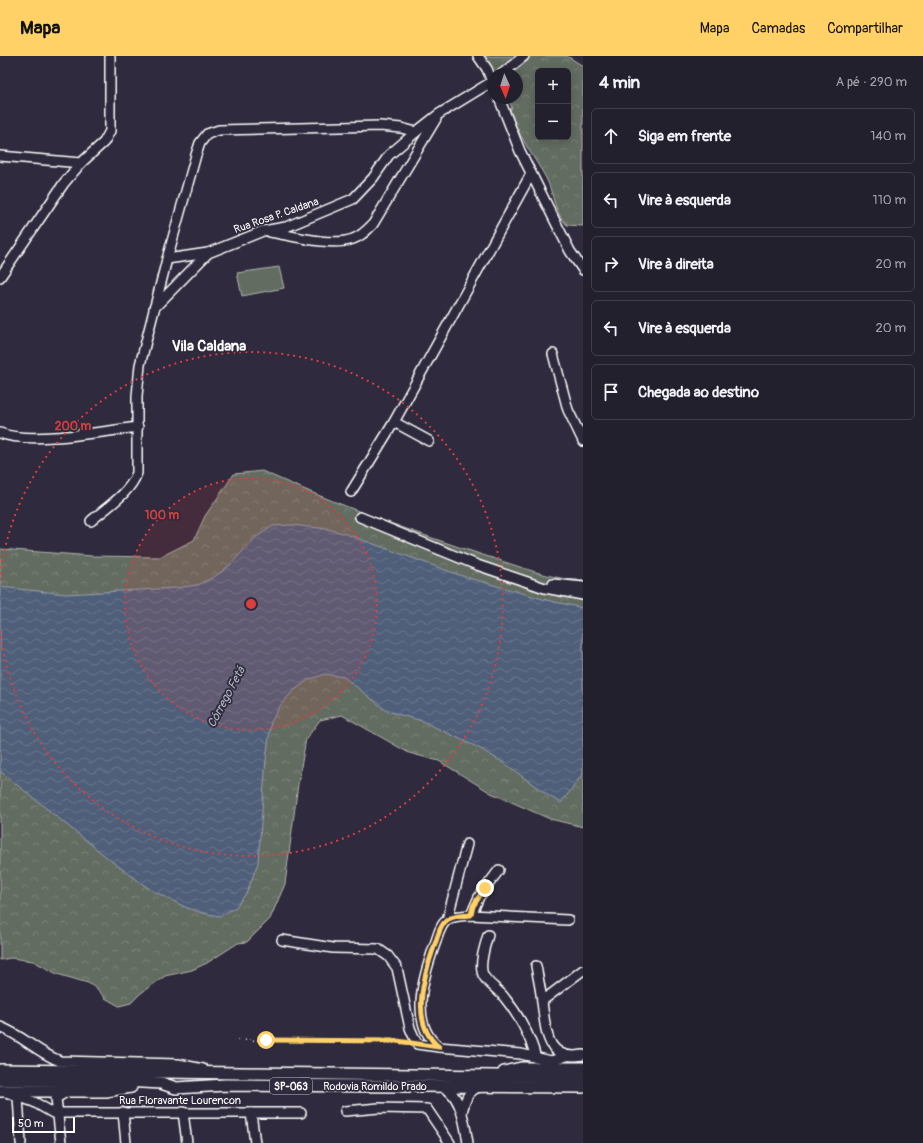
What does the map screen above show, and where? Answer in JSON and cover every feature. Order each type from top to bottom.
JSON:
[{"type":"main road","points":[[489,1076],[521,1068],[583,1068]]},
{"type":"main road","name":"Rodovia Romildo Prado","points":[[0,1070],[224,1074],[583,1077]]},
{"type":"main road","name":"Rodovia Romildo Prado","points":[[0,1087],[124,1081],[161,1083],[176,1088],[225,1085],[583,1087]]},
{"type":"main road","points":[[0,1087],[70,1091],[106,1091],[137,1087],[176,1088]]},
{"type":"street","points":[[0,277],[64,183],[81,163],[104,142],[110,131],[110,56]]},
{"type":"street","points":[[478,56],[487,69]]},
{"type":"street","points":[[509,68],[524,56]]},
{"type":"street","name":"Rua Rosa P. Caldana","points":[[167,259],[208,253],[263,231],[286,227],[353,199],[373,178],[389,155],[416,132],[439,114],[487,86]]},
{"type":"street","points":[[501,104],[531,174],[570,251],[583,270]]},
{"type":"street","points":[[263,231],[327,241],[353,240],[364,234],[373,224],[439,114]]},
{"type":"street","points":[[91,522],[126,491],[135,480],[138,473],[137,396],[140,365],[167,259],[200,143],[207,134],[219,130],[380,126],[401,128],[416,132]]},
{"type":"street","points":[[0,156],[81,163]]},
{"type":"street","points":[[351,492],[394,422],[531,174]]},
{"type":"street","points":[[154,308],[208,253]]},
{"type":"street","points":[[553,354],[568,410],[583,441]]},
{"type":"street","points":[[394,422],[429,441]]},
{"type":"street","points":[[0,433],[21,438],[46,437],[138,427]]},
{"type":"street","points":[[360,517],[477,565],[545,588],[583,595]]},
{"type":"street","points":[[526,582],[583,587]]},
{"type":"street","points":[[439,1047],[428,1035],[422,1018],[421,996],[430,958],[442,926],[447,920],[468,844]]},
{"type":"street","points":[[471,915],[478,897],[498,870]]},
{"type":"street","points":[[447,920],[456,916],[471,915],[568,920]]},
{"type":"street","points":[[488,935],[482,972],[484,977],[504,997],[533,1043],[536,1058]]},
{"type":"street","points":[[282,940],[326,947],[378,949],[388,956],[397,968],[410,1028],[417,1044],[521,1054],[536,1058],[556,1060],[567,1056],[583,1056]]},
{"type":"street","points":[[536,966],[545,1028],[550,1044],[555,1050],[567,1056]]},
{"type":"street","points":[[542,1001],[583,970]]},
{"type":"street","points":[[0,1027],[15,1035],[47,1057],[60,1061],[178,1064],[224,1074]]},
{"type":"street","points":[[436,1086],[447,1089],[462,1112],[468,1143]]},
{"type":"street","points":[[0,1087],[18,1097],[34,1102],[49,1112],[58,1113]]},
{"type":"street","points":[[462,1112],[467,1097],[476,1088],[583,1087]]},
{"type":"street","points":[[61,1143],[56,1098],[70,1091]]},
{"type":"street","points":[[18,1097],[20,1143]]},
{"type":"street","points":[[345,1111],[380,1108],[427,1109],[450,1143]]},
{"type":"street","points":[[123,1112],[126,1143]]},
{"type":"street","points":[[183,1112],[187,1143]]},
{"type":"street","name":"Rua Floravante Lourencon","points":[[58,1113],[302,1113]]},
{"type":"street","points":[[251,1113],[254,1143]]},
{"type":"path","points":[[236,1040],[397,1041],[417,1044]]},
{"type":"green space","points":[[477,56],[567,56],[583,66],[583,226],[567,225],[559,215],[549,184],[517,128],[510,109],[512,108],[510,104],[523,104],[523,68],[488,68]]},
{"type":"green space","points":[[279,267],[284,288],[242,296],[237,273]]},
{"type":"green space","points":[[262,471],[403,528],[523,568],[560,578],[583,580],[583,827],[550,819],[491,793],[439,761],[409,753],[342,715],[320,720],[306,739],[298,784],[285,884],[270,919],[247,942],[238,943],[207,963],[192,970],[165,976],[141,993],[131,1003],[119,1006],[105,998],[97,989],[88,983],[57,974],[33,961],[11,958],[0,960],[0,549],[92,556],[160,557],[194,540],[205,516],[234,474]]},
{"type":"water","name":"Córrego Fetá","points":[[291,525],[328,529],[346,534],[462,576],[546,600],[583,608],[583,774],[561,803],[504,763],[477,747],[422,721],[387,711],[344,677],[325,674],[308,680],[292,692],[280,706],[271,722],[266,759],[258,863],[247,892],[236,907],[220,916],[202,913],[185,907],[151,890],[114,863],[0,771],[0,587],[66,594],[176,588],[198,585],[214,577],[229,566],[255,538],[273,526]]},
{"type":"district","name":"Vila Caldana","points":[[209,346]]},
{"type":"route","points":[[266,1040],[397,1041],[439,1047],[432,1042],[422,1018],[421,996],[430,958],[442,926],[447,920],[456,916],[471,915],[473,906],[485,888]]}]
